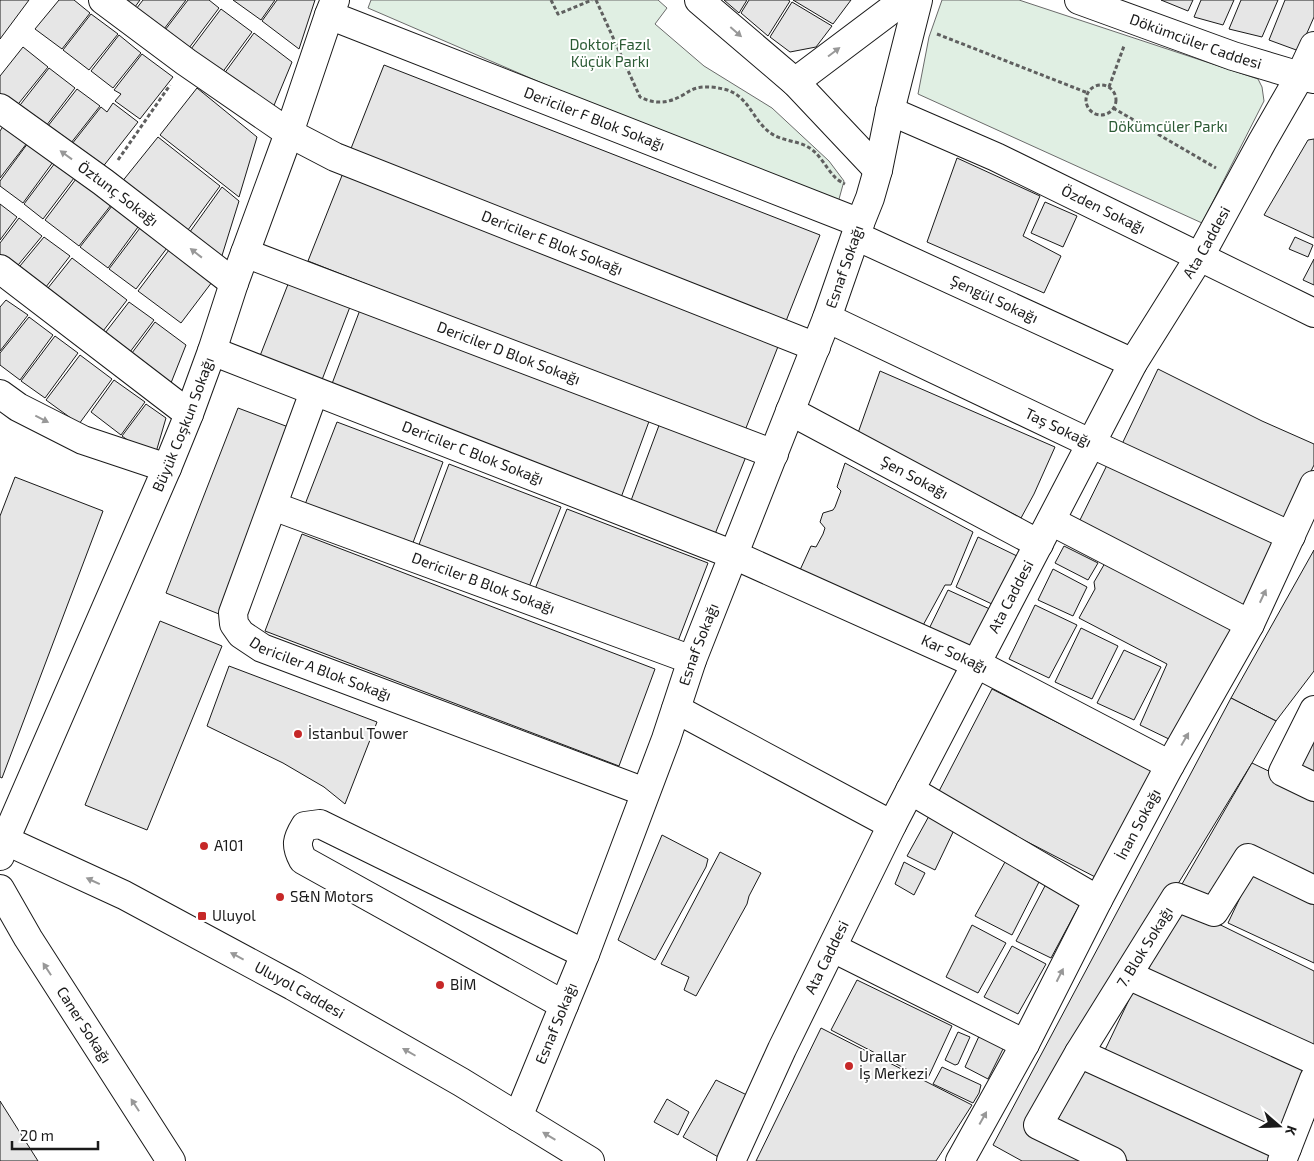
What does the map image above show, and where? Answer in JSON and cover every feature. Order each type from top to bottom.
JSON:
[{"type":"street","name":"Dericiler E Blok Sokağı","points":[[103,0],[186,62],[289,133],[335,157],[816,347]]},
{"type":"street","points":[[699,0],[795,82],[878,170]]},
{"type":"street","name":"Dökümcüler Caddesi","points":[[1079,0],[1130,12],[1233,56],[1307,78]]},
{"type":"street","name":"Büyük Coşkun Sokağı","points":[[2,845],[189,414],[332,8]]},
{"type":"street","name":"Dericiler F Blok Sokağı","points":[[332,8],[858,230]]},
{"type":"street","name":"Esnaf Sokağı","points":[[518,1117],[585,954],[676,709],[692,660],[816,347],[870,198],[878,170],[911,8]]},
{"type":"street","points":[[795,82],[911,8]]},
{"type":"street","name":"Ata Caddesi","points":[[731,1161],[782,1049],[892,825],[1092,444],[1132,363],[1200,256],[1262,142],[1307,78],[1314,46]]},
{"type":"street","name":"Öztunç Sokağı","points":[[0,108],[103,182],[234,283]]},
{"type":"street","name":"Özden Sokağı","points":[[890,112],[996,157],[1314,313]]},
{"type":"street","name":"Şengül Sokağı","points":[[858,230],[1132,363]]},
{"type":"street","name":"Dericiler D Blok Sokağı","points":[[245,253],[774,454]]},
{"type":"street","points":[[0,269],[189,414]]},
{"type":"street","name":"Taş Sokağı","points":[[827,318],[1092,444],[1292,536]]},
{"type":"street","name":"Dericiler C Blok Sokağı","points":[[212,352],[734,555]]},
{"type":"street","name":"Dericiler A Blok Sokağı","points":[[314,392],[233,613],[234,624],[241,634],[262,648],[645,792]]},
{"type":"street","points":[[0,394],[18,407],[83,440],[167,468]]},
{"type":"street","name":"Şen Sokağı","points":[[790,411],[1045,533],[1250,624]]},
{"type":"street","name":"İnan Sokağı","points":[[960,1161],[1025,1044],[1098,900],[1170,765],[1250,624],[1314,485]]},
{"type":"street","name":"Dericiler B Blok Sokağı","points":[[273,506],[692,660]]},
{"type":"street","name":"Kar Sokağı","points":[[734,555],[977,664],[1170,765]]},
{"type":"street","points":[[676,709],[892,825]]},
{"type":"street","points":[[1314,710],[1284,772],[1314,787]]},
{"type":"street","points":[[910,790],[1098,900]]},
{"type":"street","points":[[564,1005],[302,860],[298,850],[298,837],[305,826],[320,824],[585,954]]},
{"type":"street","name":"Uluyol Caddesi","points":[[2,845],[124,895],[182,926],[408,1051],[590,1161]]},
{"type":"street","name":"7. Blok Sokağı","points":[[1112,1161],[1038,1125],[1079,1053],[1176,897],[1214,912],[1248,858],[1314,890]]},
{"type":"street","name":"Caner Sokağı","points":[[0,889],[28,938],[171,1161]]},
{"type":"street","points":[[833,948],[1025,1044]]},
{"type":"street","points":[[1128,975],[1314,1060]]},
{"type":"street","points":[[1079,1053],[1284,1154],[1314,1079]]},
{"type":"path","points":[[551,0],[558,14],[592,0]]},
{"type":"path","points":[[596,0],[640,97],[654,103],[679,98],[695,88],[722,88],[732,91],[740,96],[760,124],[772,134],[808,146],[834,176],[850,188],[870,198]]},
{"type":"path","points":[[911,8],[932,32],[1088,93]]},
{"type":"path","points":[[1109,87],[1130,12]]},
{"type":"path","points":[[103,182],[186,62]]},
{"type":"path","points":[[1104,85],[1109,87],[1115,94],[1113,108],[1105,114],[1095,114],[1086,102],[1088,93],[1095,86],[1104,85]]},
{"type":"path","points":[[1113,108],[1240,182]]},
{"type":"green space","name":"Doktor Fazıl Küçük Parkı","points":[[371,0],[658,0],[667,8],[655,24],[704,66],[772,108],[829,161],[844,181],[836,210],[368,8]]},
{"type":"green space","name":"Dökümcüler Parkı","points":[[942,0],[1019,0],[1258,79],[1262,87],[1264,101],[1202,223],[918,94],[929,37]]},
{"type":"building","points":[[0,0],[29,0],[0,39]]},
{"type":"building","points":[[59,0],[74,0],[90,13],[62,49],[35,29]]},
{"type":"building","points":[[117,0],[140,0],[132,11]]},
{"type":"building","points":[[143,0],[186,0],[161,33],[133,13]]},
{"type":"building","points":[[188,0],[209,0],[219,8],[186,52],[162,34]]},
{"type":"building","points":[[233,0],[275,0],[261,20]]},
{"type":"building","points":[[277,0],[315,0],[299,49],[262,21]]},
{"type":"building","points":[[724,0],[747,0],[739,13]]},
{"type":"building","points":[[749,0],[790,1],[768,36],[741,13]]},
{"type":"building","points":[[793,0],[851,0],[833,24]]},
{"type":"building","points":[[1161,0],[1193,0],[1188,11]]},
{"type":"building","points":[[1201,0],[1234,0],[1223,25],[1194,17]]},
{"type":"building","points":[[1241,0],[1278,0],[1262,37],[1229,29]]},
{"type":"building","points":[[1285,0],[1314,0],[1314,17],[1299,51],[1269,40]]},
{"type":"building","points":[[792,2],[832,26],[816,47],[790,52],[770,37]]},
{"type":"building","points":[[221,9],[252,32],[219,77],[188,53]]},
{"type":"building","points":[[91,14],[118,34],[89,70],[63,50]]},
{"type":"building","points":[[254,33],[292,62],[270,115],[221,78]]},
{"type":"building","points":[[119,35],[141,53],[113,88],[91,71]]},
{"type":"building","points":[[23,47],[48,67],[15,108],[0,96],[0,76]]},
{"type":"building","points":[[142,54],[173,77],[140,119],[115,101],[121,94],[114,90]]},
{"type":"building","points":[[384,65],[820,235],[786,321],[350,151]]},
{"type":"building","points":[[49,68],[75,88],[43,130],[17,109]]},
{"type":"building","points":[[197,88],[257,137],[239,197],[160,135]]},
{"type":"building","points":[[77,89],[100,106],[67,148],[44,131]]},
{"type":"building","points":[[113,103],[138,122],[98,173],[68,149],[101,107],[107,112]]},
{"type":"building","points":[[4,125],[27,143],[0,178],[0,131]]},
{"type":"building","points":[[158,137],[220,186],[185,234],[121,183]]},
{"type":"building","points":[[1314,139],[1314,238],[1264,215],[1308,140]]},
{"type":"building","points":[[28,143],[53,162],[23,203],[0,186],[0,181]]},
{"type":"building","points":[[957,158],[1040,196],[1023,236],[1061,256],[1044,293],[927,242]]},
{"type":"building","points":[[55,163],[74,178],[43,219],[24,204]]},
{"type":"building","points":[[343,173],[779,344],[744,433],[308,261]]},
{"type":"building","points":[[76,179],[111,205],[79,246],[45,220]]},
{"type":"building","points":[[222,187],[239,201],[220,262],[187,236]]},
{"type":"building","points":[[1045,202],[1077,216],[1063,247],[1031,233]]},
{"type":"building","points":[[0,204],[17,217],[0,240]]},
{"type":"building","points":[[112,206],[138,227],[108,268],[80,247]]},
{"type":"building","points":[[19,218],[42,236],[14,270],[0,260],[0,243]]},
{"type":"building","points":[[140,228],[167,248],[136,289],[109,269]]},
{"type":"building","points":[[44,237],[70,256],[42,292],[15,272]]},
{"type":"building","points":[[1295,237],[1313,245],[1308,257],[1289,249]]},
{"type":"building","points":[[169,250],[212,282],[181,323],[138,291]]},
{"type":"building","points":[[72,258],[127,300],[100,335],[44,293]]},
{"type":"building","points":[[1314,259],[1314,285],[1303,280]]},
{"type":"building","points":[[292,274],[353,299],[320,385],[258,361]]},
{"type":"building","points":[[6,300],[28,315],[0,351],[0,307]]},
{"type":"building","points":[[129,302],[154,320],[127,356],[102,337]]},
{"type":"building","points":[[363,302],[651,416],[619,503],[330,389]]},
{"type":"building","points":[[29,317],[53,335],[20,380],[0,365],[0,353]]},
{"type":"building","points":[[155,322],[186,345],[169,388],[129,357]]},
{"type":"building","points":[[55,336],[78,353],[45,398],[21,381]]},
{"type":"building","points":[[80,355],[112,379],[79,424],[46,400]]},
{"type":"building","points":[[1158,369],[1262,421],[1314,444],[1314,465],[1286,521],[1122,444]]},
{"type":"building","points":[[880,371],[1055,447],[1021,518],[858,433]]},
{"type":"building","points":[[114,380],[145,402],[121,435],[91,412]]},
{"type":"building","points":[[146,404],[166,418],[154,459],[122,436]]},
{"type":"building","points":[[238,408],[291,428],[219,614],[166,593]]},
{"type":"building","points":[[661,420],[747,454],[713,539],[629,506]]},
{"type":"building","points":[[337,422],[443,462],[411,548],[304,507]]},
{"type":"building","points":[[1110,459],[1281,544],[1248,611],[1077,526]]},
{"type":"building","points":[[845,463],[973,532],[951,585],[945,585],[921,629],[800,570],[811,546],[816,547],[823,534],[825,528],[820,522],[823,513],[833,510],[835,507],[841,491],[837,487]]},
{"type":"building","points":[[449,464],[561,507],[527,592],[417,550]]},
{"type":"building","points":[[15,477],[103,511],[2,778],[0,777],[0,516]]},
{"type":"building","points":[[567,509],[708,563],[675,649],[533,594]]},
{"type":"building","points":[[302,534],[655,669],[619,766],[265,631]]},
{"type":"building","points":[[978,537],[1017,556],[994,605],[956,587]]},
{"type":"building","points":[[1064,546],[1098,563],[1088,580],[1055,563]]},
{"type":"building","points":[[1314,550],[1314,671],[1276,721],[1231,698]]},
{"type":"building","points":[[1105,563],[1232,629],[1173,741],[1140,725],[1167,664],[1079,618],[1095,589],[1094,582]]},
{"type":"building","points":[[1053,569],[1087,587],[1073,616],[1038,600]]},
{"type":"building","points":[[948,590],[992,610],[970,658],[926,635]]},
{"type":"building","points":[[1035,605],[1077,625],[1049,678],[1009,659]]},
{"type":"building","points":[[160,621],[222,646],[147,830],[85,805]]},
{"type":"building","points":[[1081,628],[1118,646],[1092,699],[1055,682]]},
{"type":"building","points":[[1124,650],[1161,667],[1134,720],[1097,703]]},
{"type":"building","name":"İstanbul Tower","points":[[229,666],[377,722],[345,804],[324,787],[283,763],[207,726]]},
{"type":"building","points":[[992,689],[1156,773],[1101,880],[937,795]]},
{"type":"building","points":[[1231,698],[1276,721],[1029,1127],[1102,1161],[1022,1161],[993,1145]]},
{"type":"building","points":[[1314,737],[1314,772],[1298,765]]},
{"type":"building","points":[[1252,763],[1314,793],[1314,875],[1247,845],[1216,901],[1182,884]]},
{"type":"building","points":[[929,816],[955,828],[935,870],[907,856]]},
{"type":"building","points":[[662,835],[708,859],[706,867],[655,960],[618,940]]},
{"type":"building","points":[[720,852],[761,873],[747,904],[696,996],[684,990],[689,977],[661,964]]},
{"type":"building","points":[[904,862],[925,873],[914,895],[895,884]]},
{"type":"building","points":[[1005,862],[1040,880],[1012,935],[975,916]]},
{"type":"building","points":[[1255,866],[1314,894],[1314,963],[1228,923]]},
{"type":"building","points":[[1046,884],[1080,904],[1051,958],[1016,941]]},
{"type":"building","points":[[1180,905],[1314,971],[1314,1055],[1147,972]]},
{"type":"building","points":[[972,925],[1006,943],[978,993],[946,977]]},
{"type":"building","points":[[1012,946],[1046,964],[1018,1014],[984,997]]},
{"type":"building","points":[[857,980],[952,1026],[927,1080],[831,1030]]},
{"type":"building","points":[[1137,983],[1314,1068],[1285,1137],[1105,1050]]},
{"type":"building","name":"Urallar İş Merkezi","points":[[821,1028],[972,1105],[936,1161],[756,1161]]},
{"type":"building","points":[[958,1032],[970,1037],[958,1064],[955,1065],[945,1060]]},
{"type":"building","points":[[980,1034],[1005,1045],[988,1079],[965,1067]]},
{"type":"building","points":[[1086,1059],[1282,1150],[1277,1161],[1129,1161],[1055,1126]]},
{"type":"building","points":[[942,1067],[981,1085],[973,1103],[933,1084]]},
{"type":"building","points":[[716,1080],[751,1097],[720,1158],[683,1137]]},
{"type":"building","points":[[667,1099],[689,1112],[678,1135],[654,1122]]},
{"type":"building","points":[[0,1101],[38,1161],[0,1161]]},
{"type":"place","name":"İstanbul Tower","points":[[298,734]]},
{"type":"place","name":"A101","points":[[204,846]]},
{"type":"place","name":"S&N Motors","points":[[280,897]]},
{"type":"place","name":"Uluyol","points":[[202,916]]},
{"type":"place","name":"BİM","points":[[440,985]]},
{"type":"place","name":"Urallar İş Merkezi","points":[[849,1066]]}]
